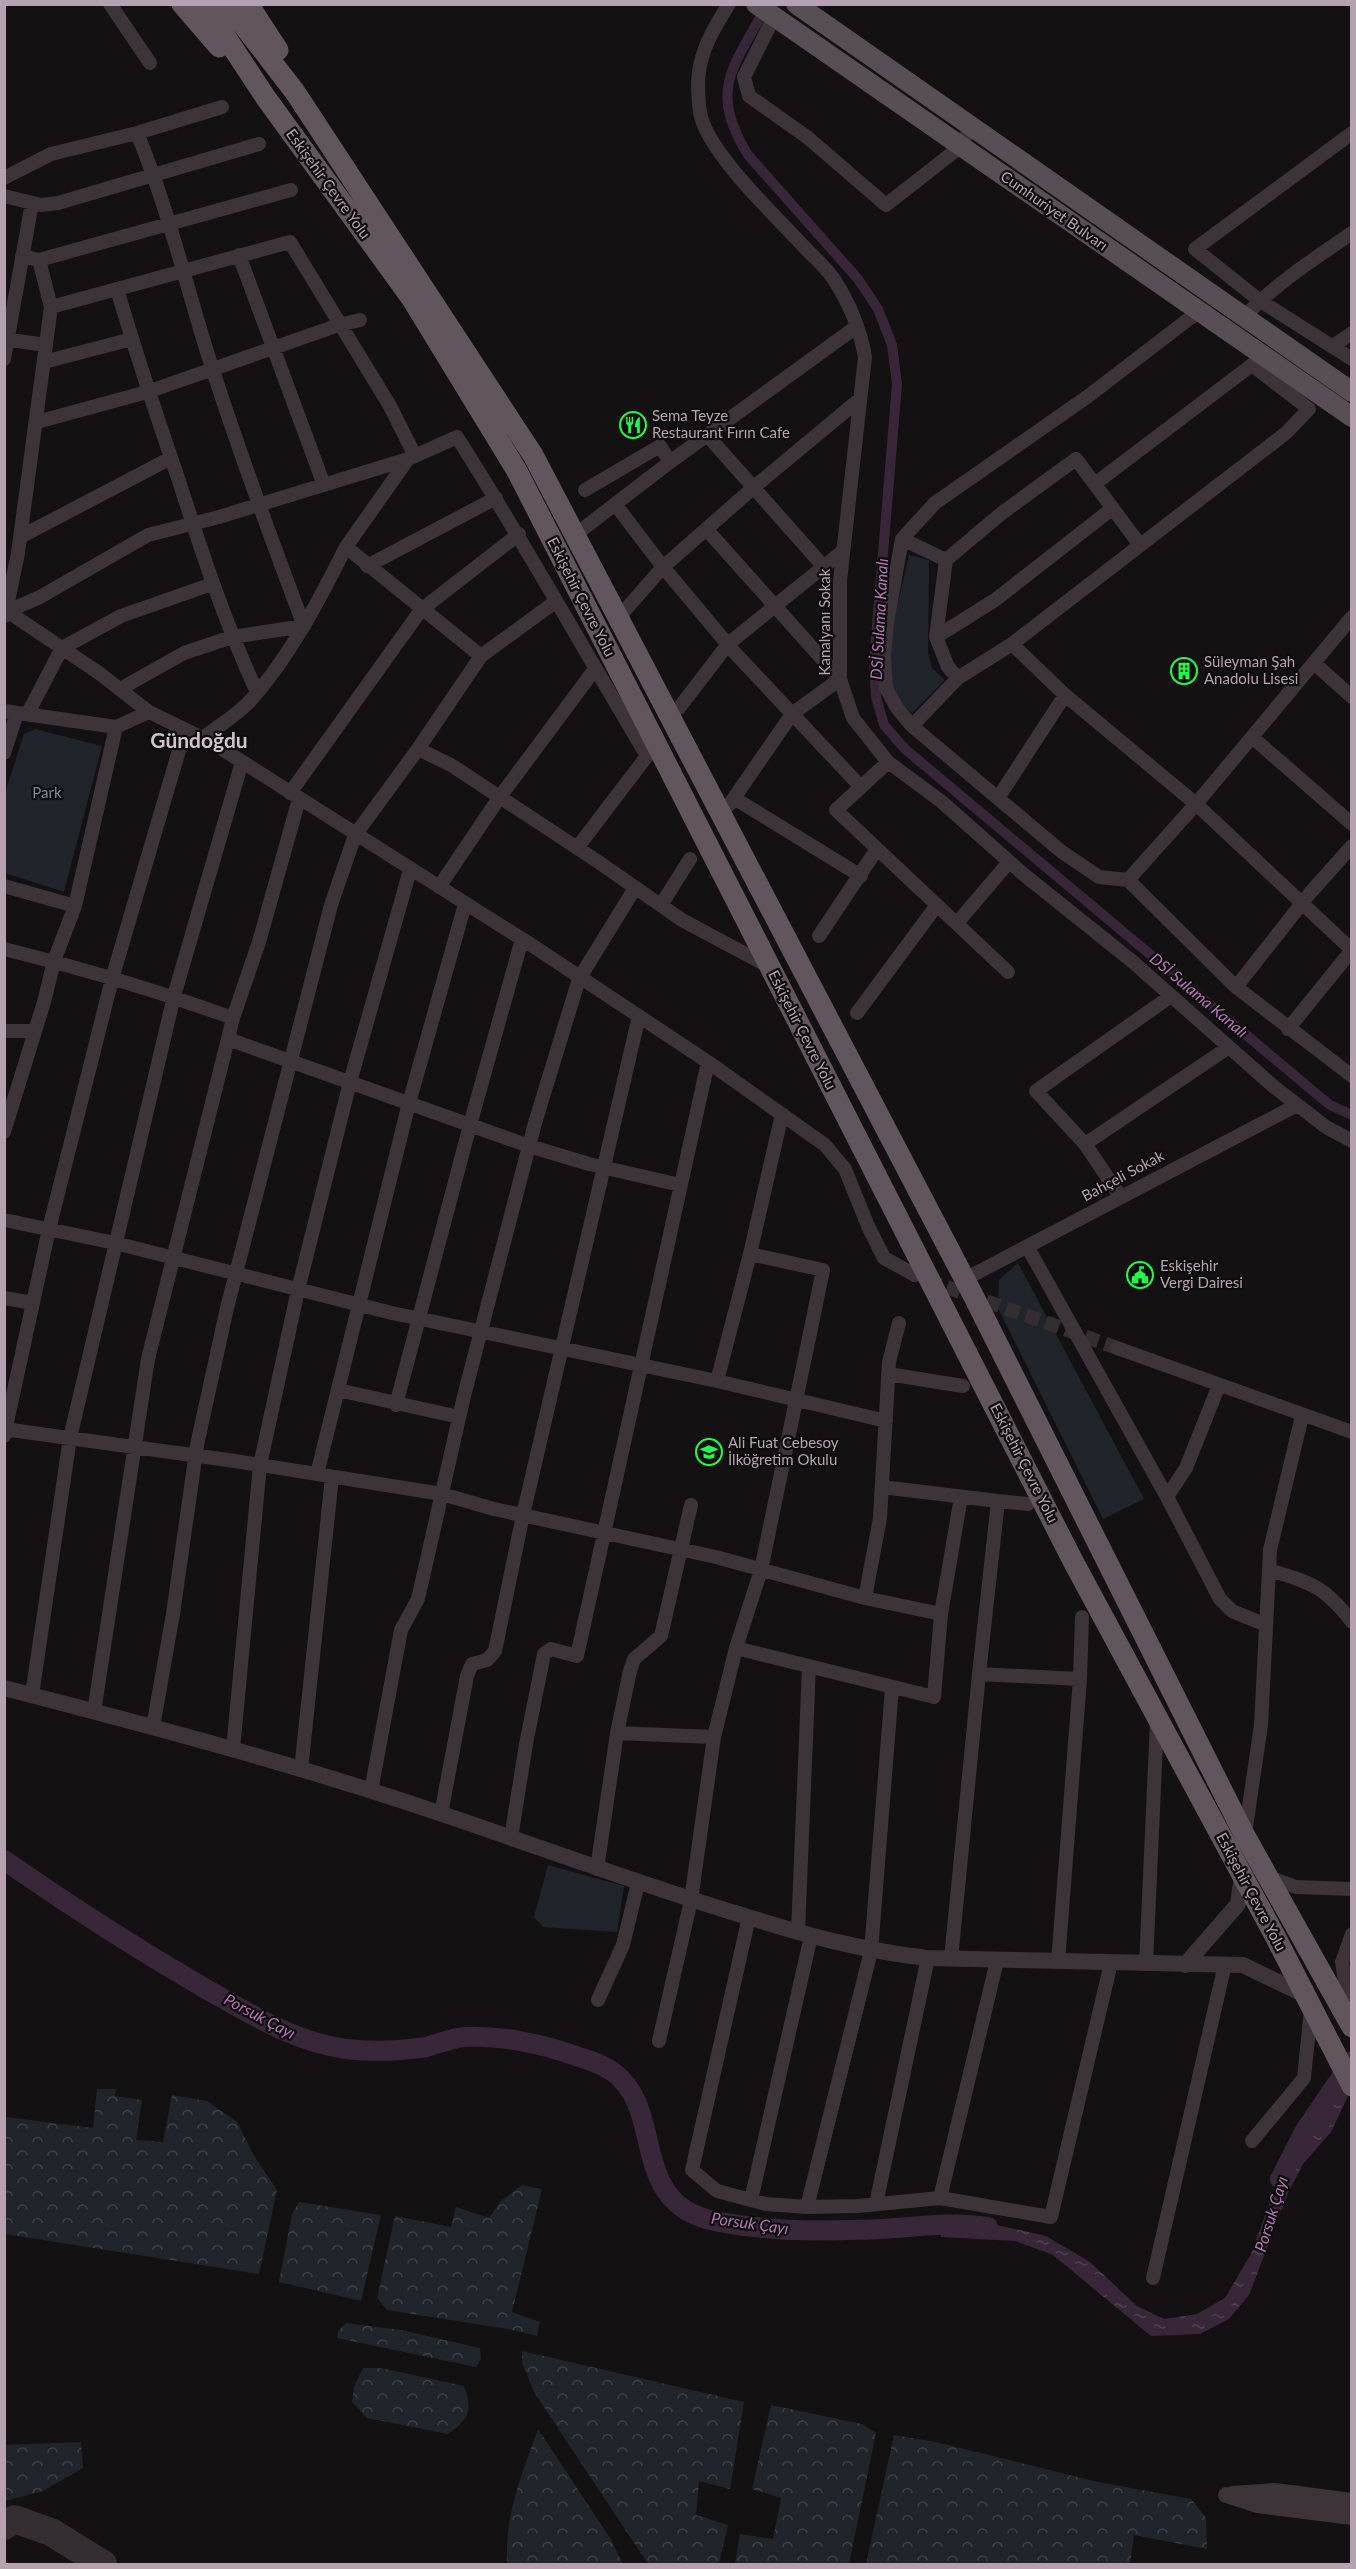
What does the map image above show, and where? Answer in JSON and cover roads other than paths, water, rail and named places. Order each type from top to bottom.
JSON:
[{"type":"highway","points":[[182,4],[266,98]]},
{"type":"highway","name":"Eskişehir Çevre Yolu","points":[[204,4],[266,98],[412,299],[517,471],[1073,1561],[1352,2086]]},
{"type":"highway","name":"Eskişehir Çevre Yolu","points":[[227,4],[295,92],[533,455],[620,616],[965,1279],[1245,1836],[1352,2027]]},
{"type":"highway","points":[[248,4],[278,48],[295,92]]},
{"type":"main road","name":"Cumhuriyet Bulvarı","points":[[796,4],[1352,392]]},
{"type":"main road","name":"Cumhuriyet Bulvarı","points":[[765,10],[1229,333],[1258,361],[1352,417]]},
{"type":"main road","points":[[1229,333],[1244,317]]},
{"type":"street","points":[[110,4],[150,63]]},
{"type":"street","name":"Kanalyanı Sokak","points":[[729,4],[713,31],[700,67],[699,113],[713,142],[728,164],[832,276],[850,308],[861,335],[865,357],[840,581],[840,679],[853,718],[888,762],[942,802],[1009,862],[1133,962],[1297,1105],[1326,1128],[1352,1141]]},
{"type":"street","points":[[765,10],[744,77],[749,96],[807,137],[886,205],[960,147],[971,127]]},
{"type":"street","points":[[4,178],[51,154],[137,133],[222,107]]},
{"type":"street","points":[[137,133],[154,175],[182,272],[258,505],[304,626]]},
{"type":"street","points":[[1352,133],[1195,249],[1259,300],[1352,359]]},
{"type":"street","points":[[4,196],[41,205],[58,203],[259,144]]},
{"type":"street","points":[[22,256],[39,260],[291,190]]},
{"type":"street","points":[[4,359],[32,203]]},
{"type":"street","points":[[1244,317],[1259,300],[1352,233]]},
{"type":"street","points":[[51,307],[290,242],[390,406],[411,457]]},
{"type":"street","points":[[239,255],[324,485]]},
{"type":"street","points":[[6,612],[37,422],[51,307],[39,260]]},
{"type":"street","points":[[117,289],[147,392],[212,584],[232,637],[257,692]]},
{"type":"street","points":[[1198,312],[1087,397],[935,503],[902,539],[887,623],[884,657],[886,688],[897,708],[912,726],[1062,852],[1099,877],[1128,880],[1236,987],[1352,1076]]},
{"type":"street","points":[[37,422],[147,392],[339,325],[360,320]]},
{"type":"street","points":[[575,535],[670,462],[856,327]]},
{"type":"street","points":[[1333,346],[1352,333]]},
{"type":"street","points":[[6,339],[46,345]]},
{"type":"street","points":[[44,362],[132,339]]},
{"type":"street","points":[[912,726],[958,678],[1012,644],[1286,433],[1309,409],[1258,361],[1096,483]]},
{"type":"street","points":[[620,616],[663,567],[860,399]]},
{"type":"street","points":[[707,435],[824,567]]},
{"type":"street","points":[[6,612],[40,597],[148,535],[324,485],[411,457],[457,437],[519,534],[555,602],[647,756],[577,848]]},
{"type":"street","points":[[585,490],[660,446],[670,462]]},
{"type":"street","points":[[203,738],[249,703],[304,626],[346,547],[411,457]]},
{"type":"street","points":[[20,537],[171,459]]},
{"type":"street","points":[[958,678],[948,667],[936,637],[946,560],[1002,513],[1076,459],[1140,545]]},
{"type":"street","points":[[367,566],[496,498]]},
{"type":"street","points":[[615,504],[663,567],[728,644],[861,787]]},
{"type":"street","points":[[936,637],[995,600],[1113,508]]},
{"type":"street","points":[[707,530],[840,679],[792,714],[732,802],[861,876]]},
{"type":"street","points":[[94,1712],[148,1359],[233,1018],[259,942],[294,796],[421,610],[519,534]]},
{"type":"street","points":[[902,539],[946,560]]},
{"type":"street","points":[[346,547],[421,610],[481,656]]},
{"type":"street","points":[[679,708],[728,644],[843,551]]},
{"type":"street","points":[[4,753],[16,712],[62,648],[121,616],[212,584]]},
{"type":"street","points":[[153,1727],[173,1614],[196,1456],[236,1274],[331,905],[355,835],[418,750],[481,656],[555,602]]},
{"type":"street","points":[[6,612],[62,648],[149,712],[203,738],[522,939],[579,979],[708,1062],[825,1145],[845,1169],[868,1226],[884,1258],[915,1275]]},
{"type":"street","points":[[1128,880],[1196,804],[1352,617]]},
{"type":"street","points":[[120,689],[184,653],[232,637],[304,626]]},
{"type":"street","points":[[1012,644],[1065,695],[1196,804],[1352,950],[1288,1029]]},
{"type":"street","points":[[1314,663],[1352,697]]},
{"type":"street","points":[[439,887],[499,798],[595,669]]},
{"type":"street","points":[[998,798],[1065,695]]},
{"type":"street","points":[[16,712],[116,727],[149,712]]},
{"type":"street","points":[[4,1132],[7,1110],[35,1031],[54,961],[75,906],[116,727]]},
{"type":"street","points":[[185,730],[112,979],[49,1229],[5,1431],[260,1465],[442,1494],[523,1515],[681,1550],[865,1598],[941,1614]]},
{"type":"street","points":[[1252,737],[1352,824]]},
{"type":"street","points":[[418,750],[451,765],[682,920],[768,966]]},
{"type":"street","points":[[32,1695],[70,1438],[174,996],[242,762]]},
{"type":"street","points":[[888,762],[836,810],[1008,972]]},
{"type":"street","points":[[1236,987],[1302,903],[1352,846]]},
{"type":"street","points":[[819,936],[878,849]]},
{"type":"street","points":[[661,905],[690,859]]},
{"type":"street","points":[[957,923],[1009,862]]},
{"type":"street","points":[[233,1749],[260,1465],[298,1290],[350,1082],[410,870]]},
{"type":"street","points":[[4,886],[75,906]]},
{"type":"street","points":[[371,1791],[401,1630],[418,1599],[459,1417],[529,1146],[579,979],[635,888]]},
{"type":"street","points":[[317,1474],[410,1103],[465,904]]},
{"type":"street","points":[[857,1013],[937,905]]},
{"type":"street","points":[[396,1405],[522,939]]},
{"type":"street","points":[[4,949],[174,996],[233,1018]]},
{"type":"street","points":[[1120,1196],[1085,1144],[1036,1091],[1171,996]]},
{"type":"street","points":[[441,1814],[467,1676],[472,1664],[487,1660],[495,1651],[523,1515],[639,1016]]},
{"type":"street","points":[[4,1031],[35,1031]]},
{"type":"street","points":[[228,1039],[529,1146],[680,1185]]},
{"type":"street","points":[[1085,1144],[1229,1047]]},
{"type":"street","points":[[511,1838],[528,1732],[544,1654],[551,1649],[577,1656],[708,1062]]},
{"type":"street","name":"Bahçeli Sokak","points":[[965,1279],[1297,1105]]},
{"type":"street","points":[[717,1381],[750,1254],[782,1114]]},
{"type":"street","points":[[4,1220],[115,1243],[358,1305],[480,1333],[717,1381],[886,1421]]},
{"type":"street","points":[[1027,1246],[1167,1497],[1220,1599],[1232,1611],[1266,1625]]},
{"type":"street","points":[[659,2041],[691,1899],[714,1737],[736,1648],[762,1570],[824,1270],[750,1254]]},
{"type":"street","points":[[4,1298],[33,1303]]},
{"type":"street","points":[[865,1598],[880,1518],[888,1374],[899,1323]]},
{"type":"street","points":[[1118,1348],[1302,1416],[1352,1432]]},
{"type":"street","points":[[888,1374],[963,1386]]},
{"type":"street","points":[[1167,1497],[1186,1468],[1219,1385]]},
{"type":"street","points":[[338,1390],[396,1405],[459,1417]]},
{"type":"street","points":[[1245,1836],[1261,1725],[1270,1550],[1302,1416]]},
{"type":"street","points":[[301,1770],[333,1477]]},
{"type":"street","points":[[882,1487],[1028,1504]]},
{"type":"street","points":[[736,1648],[934,1697],[941,1614],[961,1497]]},
{"type":"street","points":[[951,1959],[998,1501]]},
{"type":"street","points":[[597,1869],[617,1733],[634,1659],[661,1636],[691,1505]]},
{"type":"street","points":[[1269,1570],[1306,1581],[1324,1592],[1352,1622]]},
{"type":"street","points":[[1058,1962],[1080,1679],[1082,1617]]},
{"type":"street","points":[[751,2200],[805,1934],[809,1666]]},
{"type":"street","points":[[979,1674],[1080,1679]]},
{"type":"street","points":[[4,1688],[233,1749],[441,1814],[638,1883],[805,1934],[871,1951],[928,1958],[998,1961],[1242,1965],[1308,2001],[1304,2078],[1252,2141]]},
{"type":"street","points":[[807,2207],[871,1951],[892,1688]]},
{"type":"street","points":[[1146,1964],[1157,1717]]},
{"type":"street","points":[[617,1733],[714,1737]]},
{"type":"street","points":[[1185,1965],[1238,1904],[1242,1876]]},
{"type":"street","points":[[1269,1877],[1296,1887],[1352,1889]]},
{"type":"street","points":[[598,2000],[623,1945],[638,1883]]},
{"type":"street","points":[[748,1917],[692,2170],[717,2191],[766,2204],[807,2207],[940,2198],[1052,2217],[1111,1963]]},
{"type":"street","points":[[1352,1934],[1342,1962],[1352,2020]]},
{"type":"street","points":[[876,2204],[928,1958]]},
{"type":"street","points":[[940,2198],[998,1961]]},
{"type":"street","points":[[1153,2278],[1225,1964]]},
{"type":"street","points":[[1352,2501],[1275,2491],[1227,2495],[1257,2505],[1352,2517]]},
{"type":"water","points":[[1351,2050],[1351,2090],[1331,2132],[1303,2164],[1288,2193],[1249,2295],[1229,2319],[1200,2334],[1151,2336],[1053,2255],[1015,2241],[941,2237],[939,2226],[983,2222],[1046,2236],[1090,2262],[1137,2306],[1164,2319],[1197,2314],[1225,2298],[1251,2254],[1284,2164],[1306,2137],[1324,2091]]},
{"type":"waterway","name":"DSİ Sulama Kanalı","points":[[766,7],[735,63],[730,79],[727,96],[729,113],[736,132],[748,155],[858,279],[878,309],[892,345],[897,384],[874,662],[876,697],[884,725],[905,749],[1319,1096],[1330,1105],[1352,1115]]},
{"type":"waterway","name":"Porsuk Çayı","points":[[4,1860],[104,1927],[180,1974],[291,2034],[327,2045],[366,2051],[426,2047],[464,2037],[492,2037],[549,2048],[604,2067],[613,2072],[627,2086],[637,2103],[659,2179],[669,2195],[684,2209],[697,2216],[738,2225],[791,2230],[862,2230],[948,2224],[988,2227]]},
{"type":"waterway","name":"Porsuk Çayı","points":[[1280,2179],[1304,2132],[1352,2061]]},
{"type":"tunnel","points":[[927,1280],[1117,1348]]},
{"type":"place","name":"Sema Teyze Restaurant Fırın Cafe","points":[[633,425]]},
{"type":"place","name":"Süleyman Şah Anadolu Lisesi","points":[[1184,671]]},
{"type":"place","name":"Eskişehir Vergi Dairesi","points":[[1140,1275]]},
{"type":"place","name":"Ali Fuat Cebesoy İlköğretim Okulu","points":[[709,1452]]},
{"type":"district","name":"Gündoğdu","points":[[199,741]]},
{"type":"park label","name":"Park","points":[[47,793]]}]
